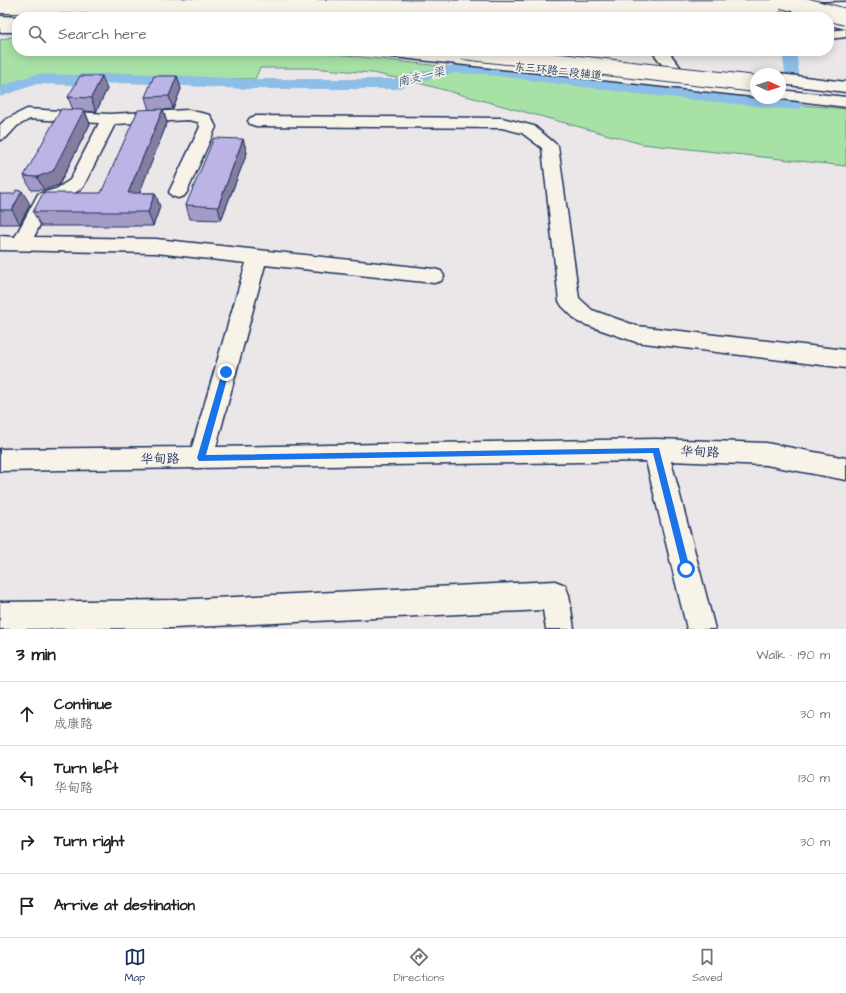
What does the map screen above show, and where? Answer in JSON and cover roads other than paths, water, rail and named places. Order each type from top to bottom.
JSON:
[{"type":"main road","points":[[436,0],[459,12]]},
{"type":"main road","points":[[634,0],[638,12]]},
{"type":"main road","points":[[756,0],[798,12]]},
{"type":"main road","points":[[0,5],[512,9],[777,4],[846,6]]},
{"type":"main road","points":[[777,4],[819,12]]},
{"type":"main road","points":[[834,15],[846,17]]},
{"type":"main road","points":[[0,20],[12,20]]},
{"type":"main road","points":[[834,22],[846,25]]},
{"type":"main road","points":[[0,28],[12,28]]},
{"type":"main road","points":[[834,34],[846,33]]},
{"type":"main road","name":"东三环路二段辅道","points":[[423,56],[750,91]]},
{"type":"main road","points":[[507,56],[750,83]]},
{"type":"main road","points":[[580,56],[750,75]]},
{"type":"main road","points":[[664,56],[685,85]]},
{"type":"main road","points":[[786,80],[846,86]]},
{"type":"main road","points":[[786,88],[846,94]]},
{"type":"main road","points":[[786,96],[846,102]]},
{"type":"street","points":[[0,135],[11,122],[27,114],[109,119],[188,116],[204,118],[208,127],[178,192]]},
{"type":"street","points":[[22,197],[44,198],[62,194],[78,183],[109,119]]},
{"type":"street","points":[[256,121],[502,122],[528,128],[550,146],[569,301],[585,316],[636,334],[846,359]]},
{"type":"street","points":[[21,243],[44,198]]},
{"type":"street","points":[[0,243],[156,246],[434,276]]},
{"type":"street","points":[[201,458],[258,256]]},
{"type":"street","points":[[656,450],[701,629]]},
{"type":"street","name":"华甸路","points":[[0,460],[656,450],[766,454],[846,469]]},
{"type":"street","points":[[0,616],[173,622],[555,595],[560,629]]},
{"type":"waterway","name":"南支一渠","points":[[790,56],[792,73]]},
{"type":"waterway","name":"南支一渠","points":[[0,92],[37,79],[72,80],[129,78],[244,84],[397,84],[412,78],[455,69],[482,70],[638,89],[795,105]]}]
